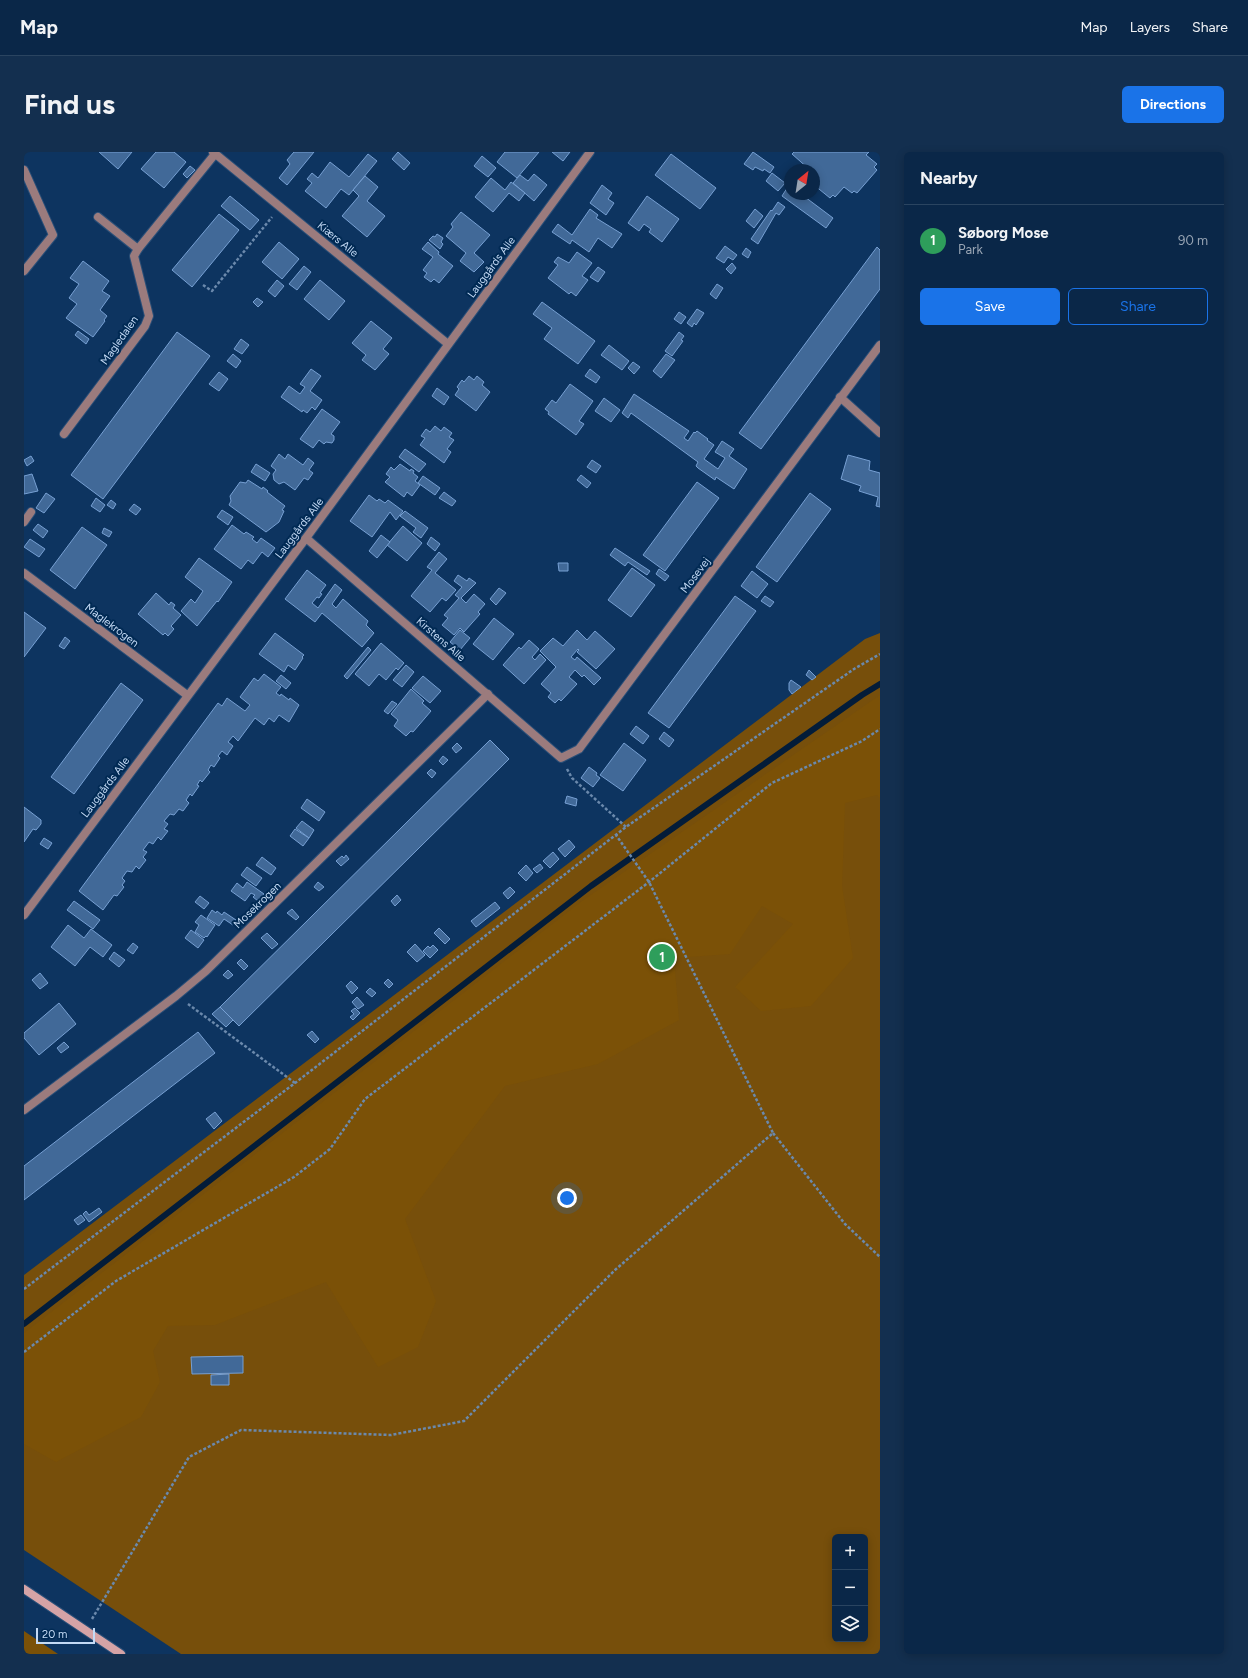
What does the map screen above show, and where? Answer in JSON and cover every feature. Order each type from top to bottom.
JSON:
[{"type":"street","name":"Lauggårds Alle","points":[[24,915],[187,695],[306,538],[590,152]]},
{"type":"street","name":"Kiærs Alle","points":[[214,153],[448,344]]},
{"type":"street","points":[[98,217],[138,249],[214,153]]},
{"type":"street","points":[[24,170],[53,235],[24,271]]},
{"type":"street","name":"Magledalen","points":[[64,434],[145,326],[149,316],[134,256],[138,249]]},
{"type":"street","name":"Mosevej","points":[[561,758],[579,749],[880,345]]},
{"type":"street","points":[[840,397],[880,433]]},
{"type":"street","points":[[24,522],[31,512]]},
{"type":"street","name":"Kirstens Alle","points":[[306,538],[561,758]]},
{"type":"street","name":"Maglekrogen","points":[[24,573],[187,695]]},
{"type":"street","name":"Mosekrogen","points":[[24,1110],[176,996],[206,971],[488,694]]},
{"type":"street","points":[[24,1589],[121,1654]]},
{"type":"path","points":[[203,285],[212,291],[280,207]]},
{"type":"path","points":[[24,1288],[295,1084],[616,835],[854,669],[880,654]]},
{"type":"path","points":[[24,1352],[116,1281],[294,1177],[330,1149],[365,1099],[649,882],[772,783],[862,741],[880,729]]},
{"type":"path","points":[[561,758],[572,778],[626,828]]},
{"type":"path","points":[[616,835],[649,882],[773,1133],[845,1224],[880,1257]]},
{"type":"path","points":[[176,996],[295,1084]]},
{"type":"path","points":[[86,1630],[189,1457],[241,1430],[391,1435],[464,1420],[615,1270],[773,1133]]},
{"type":"shaded area","points":[[880,633],[880,1654],[181,1654],[24,1550],[24,1275],[865,639]]},
{"type":"shaded area","points":[[880,695],[880,798],[877,795],[845,803],[842,886],[853,958],[811,1006],[761,1011],[735,987],[793,924],[762,906],[730,954],[674,958],[679,1020],[598,1064],[505,1086],[405,1219],[436,1301],[418,1347],[378,1367],[326,1282],[215,1325],[168,1326],[153,1351],[160,1382],[141,1417],[56,1462],[24,1444],[24,1333],[582,901]]},
{"type":"shaded area","points":[[24,1631],[58,1654],[24,1654]]},
{"type":"building","points":[[99,152],[132,152],[118,169]]},
{"type":"building","points":[[156,152],[174,152],[186,162],[164,188],[141,169]]},
{"type":"building","points":[[294,152],[314,152],[287,185],[279,178],[290,164],[287,160]]},
{"type":"building","points":[[398,152],[410,163],[404,170],[392,159]]},
{"type":"building","points":[[505,152],[539,152],[517,178],[497,162]]},
{"type":"building","points":[[552,152],[570,152],[563,161]]},
{"type":"building","points":[[753,152],[774,167],[770,173],[764,169],[763,171],[755,167],[753,170],[744,164]]},
{"type":"building","points":[[794,152],[869,152],[866,155],[877,164],[874,167],[877,170],[857,193],[854,191],[852,193],[844,187],[835,197],[833,195],[830,198],[820,190],[820,164],[803,164],[792,154]]},
{"type":"building","points":[[368,154],[377,161],[349,195],[341,189],[326,208],[305,191],[312,183],[307,179],[312,173],[318,178],[330,162],[349,177]]},
{"type":"building","points":[[671,154],[716,188],[700,209],[655,175]]},
{"type":"building","points":[[482,156],[496,168],[488,177],[474,166]]},
{"type":"building","points":[[190,166],[195,170],[187,178],[183,174]]},
{"type":"building","points":[[772,173],[784,182],[784,184],[778,191],[766,181]]},
{"type":"building","points":[[534,174],[547,185],[534,201],[513,183],[520,175],[528,181]]},
{"type":"building","points":[[365,176],[378,187],[367,201],[385,216],[367,237],[342,216],[359,196],[353,190]]},
{"type":"building","points":[[491,178],[505,190],[511,182],[525,193],[519,201],[509,193],[493,212],[475,197]]},
{"type":"building","points":[[602,185],[612,193],[608,199],[614,203],[606,215],[590,203]]},
{"type":"building","points":[[230,196],[259,220],[250,230],[221,206]]},
{"type":"building","points":[[647,196],[679,219],[662,242],[649,232],[651,229],[644,224],[639,231],[628,223]]},
{"type":"building","points":[[788,200],[809,200],[833,218],[826,228]]},
{"type":"building","points":[[778,202],[785,207],[779,215],[776,213],[758,244],[751,239]]},
{"type":"building","points":[[590,209],[598,215],[596,218],[622,234],[612,248],[598,238],[589,252],[572,240],[570,244],[552,232],[558,224],[572,235]]},
{"type":"building","points":[[755,209],[763,216],[754,228],[746,221]]},
{"type":"building","points":[[461,212],[490,235],[474,253],[484,262],[474,272],[460,261],[466,253],[446,236],[453,227],[451,224]]},
{"type":"building","points":[[219,214],[239,230],[192,287],[172,270]]},
{"type":"building","points":[[437,234],[443,238],[441,242],[443,244],[440,249],[429,240]]},
{"type":"building","points":[[279,242],[299,259],[282,279],[262,262]]},
{"type":"building","points":[[428,242],[439,252],[438,254],[453,266],[439,283],[434,279],[431,282],[424,277],[427,273],[423,270],[433,257],[422,249]]},
{"type":"building","points":[[725,246],[737,255],[733,260],[728,257],[724,263],[716,258]]},
{"type":"building","points":[[877,247],[880,250],[880,289],[761,449],[739,433]]},
{"type":"building","points":[[746,248],[751,252],[748,258],[742,254]]},
{"type":"building","points":[[577,252],[592,263],[582,276],[588,280],[576,296],[571,292],[569,294],[548,278],[558,265],[554,262],[558,257],[569,263]]},
{"type":"building","points":[[83,261],[109,281],[102,291],[110,296],[100,310],[107,316],[93,337],[66,318],[77,304],[69,298],[79,284],[70,278]]},
{"type":"building","points":[[732,263],[736,268],[731,274],[726,269]]},
{"type":"building","points":[[304,266],[311,272],[297,290],[289,284]]},
{"type":"building","points":[[598,267],[605,272],[598,282],[590,277]]},
{"type":"building","points":[[277,280],[284,286],[275,297],[268,291]]},
{"type":"building","points":[[320,280],[345,301],[329,320],[304,299]]},
{"type":"building","points":[[717,284],[723,288],[716,299],[710,294]]},
{"type":"building","points":[[257,298],[263,302],[258,307],[253,302]]},
{"type":"building","points":[[542,302],[595,341],[578,364],[544,339],[552,328],[533,314]]},
{"type":"building","points":[[697,309],[704,313],[696,325],[694,323],[692,327],[687,323]]},
{"type":"building","points":[[679,312],[686,317],[681,324],[674,319]]},
{"type":"building","points":[[371,321],[392,338],[383,349],[389,354],[375,370],[362,360],[366,355],[352,343]]},
{"type":"building","points":[[78,331],[89,339],[86,344],[75,335]]},
{"type":"building","points":[[177,332],[210,356],[103,499],[71,475]]},
{"type":"building","points":[[679,332],[684,336],[681,340],[683,341],[672,356],[665,351]]},
{"type":"building","points":[[241,339],[249,345],[242,354],[234,349]]},
{"type":"building","points":[[609,345],[629,361],[622,370],[601,355]]},
{"type":"building","points":[[233,354],[241,361],[236,368],[227,361]]},
{"type":"building","points":[[666,354],[675,360],[661,378],[653,371]]},
{"type":"building","points":[[633,362],[640,367],[634,374],[628,368]]},
{"type":"building","points":[[311,369],[321,376],[310,391],[322,400],[315,410],[312,407],[307,413],[303,410],[302,412],[281,397],[289,386],[300,394],[305,387],[300,384]]},
{"type":"building","points":[[590,369],[600,377],[596,383],[585,376]]},
{"type":"building","points":[[219,372],[228,379],[219,391],[209,384]]},
{"type":"building","points":[[469,376],[474,380],[477,376],[484,382],[482,385],[490,392],[476,411],[455,395],[459,389],[457,387],[462,380],[464,382]]},
{"type":"building","points":[[570,384],[593,401],[579,421],[584,424],[576,435],[548,414],[549,412],[545,409],[552,400],[556,403]]},
{"type":"building","points":[[437,388],[449,397],[444,405],[432,396]]},
{"type":"building","points":[[634,394],[689,431],[684,438],[688,441],[694,432],[695,433],[697,431],[708,439],[707,440],[714,445],[704,459],[718,469],[725,458],[715,452],[722,441],[734,449],[729,456],[747,469],[734,489],[716,477],[715,480],[698,468],[696,466],[698,462],[631,413],[628,418],[622,413]]},
{"type":"building","points":[[604,398],[620,410],[611,422],[595,411]]},
{"type":"building","points":[[322,409],[340,422],[331,434],[334,436],[332,443],[326,442],[324,444],[319,440],[313,448],[300,439]]},
{"type":"building","points":[[435,426],[441,431],[444,427],[452,433],[449,437],[454,440],[447,449],[451,452],[444,463],[420,445],[425,438],[421,436],[426,429],[430,432]]},
{"type":"building","points":[[405,449],[426,464],[419,472],[399,457]]},
{"type":"building","points":[[279,454],[285,459],[288,454],[303,465],[308,458],[314,463],[309,470],[313,473],[308,480],[304,478],[295,490],[284,482],[279,484],[274,480],[273,474],[276,470],[271,466]]},
{"type":"building","points":[[848,455],[870,461],[869,470],[880,473],[880,507],[876,506],[878,497],[859,491],[861,486],[841,479]]},
{"type":"building","points":[[31,456],[34,461],[27,466],[24,460]]},
{"type":"building","points":[[592,460],[601,466],[596,473],[587,467]]},
{"type":"building","points":[[256,464],[270,473],[265,481],[251,472]]},
{"type":"building","points":[[400,464],[410,471],[411,469],[414,471],[413,473],[418,477],[415,481],[420,485],[412,496],[407,492],[404,497],[385,482],[390,477],[386,474],[391,467],[394,470]]},
{"type":"building","points":[[32,474],[38,491],[24,494],[24,476]]},
{"type":"building","points":[[581,475],[591,483],[587,488],[577,480]]},
{"type":"building","points":[[423,476],[440,488],[435,495],[418,483]]},
{"type":"building","points":[[248,480],[262,489],[263,487],[285,506],[282,510],[284,511],[279,522],[266,532],[229,505],[231,501],[230,496],[240,482],[246,483]]},
{"type":"building","points":[[697,482],[719,498],[665,571],[643,555]]},
{"type":"building","points":[[444,492],[456,501],[452,506],[439,498]]},
{"type":"building","points":[[46,493],[55,499],[44,513],[36,508]]},
{"type":"building","points":[[810,493],[831,509],[777,582],[756,567]]},
{"type":"building","points":[[369,495],[377,501],[379,499],[385,503],[388,500],[403,511],[396,520],[390,512],[372,537],[350,521]]},
{"type":"building","points":[[96,498],[105,505],[100,512],[91,506]]},
{"type":"building","points":[[111,500],[116,504],[113,509],[107,505]]},
{"type":"building","points":[[134,504],[141,509],[136,515],[129,510]]},
{"type":"building","points":[[222,510],[233,517],[228,525],[217,517]]},
{"type":"building","points":[[405,511],[428,528],[421,538],[413,532],[416,528],[400,516]]},
{"type":"building","points":[[38,524],[48,531],[43,538],[33,530]]},
{"type":"building","points":[[232,525],[244,534],[246,532],[254,537],[252,539],[257,543],[261,538],[275,548],[268,557],[262,552],[253,564],[248,560],[241,569],[214,549]]},
{"type":"building","points":[[403,526],[422,543],[407,561],[387,545]]},
{"type":"building","points":[[82,527],[107,545],[75,589],[50,570]]},
{"type":"building","points":[[104,528],[112,532],[109,537],[102,533]]},
{"type":"building","points":[[381,535],[390,542],[377,558],[369,551]]},
{"type":"building","points":[[431,537],[440,544],[435,551],[427,544]]},
{"type":"building","points":[[30,539],[45,549],[39,557],[24,547]]},
{"type":"building","points":[[615,548],[650,571],[647,575],[628,562],[625,566],[610,555]]},
{"type":"building","points":[[439,552],[447,559],[435,573],[456,590],[446,601],[442,598],[430,612],[411,596],[432,570],[427,567]]},
{"type":"building","points":[[199,558],[232,582],[218,602],[217,601],[197,626],[181,611],[191,599],[195,603],[203,591],[185,577]]},
{"type":"building","points":[[558,563],[568,563],[568,571],[559,571]]},
{"type":"building","points":[[632,568],[655,585],[631,617],[608,600]]},
{"type":"building","points":[[659,569],[669,576],[665,581],[656,574]]},
{"type":"building","points":[[307,570],[326,585],[320,593],[322,594],[319,598],[317,597],[312,603],[318,608],[335,584],[342,590],[332,604],[336,608],[343,599],[368,621],[366,625],[374,633],[362,647],[322,613],[315,622],[285,599]]},
{"type":"building","points":[[752,571],[768,584],[757,598],[741,586]]},
{"type":"building","points":[[458,575],[467,581],[469,578],[476,583],[461,598],[466,603],[474,594],[485,604],[478,612],[480,614],[464,632],[460,628],[454,635],[442,625],[448,618],[444,615],[459,598],[455,595],[462,587],[454,581]]},
{"type":"building","points":[[499,588],[506,593],[496,605],[490,599]]},
{"type":"building","points":[[156,593],[169,605],[171,602],[175,605],[173,608],[181,615],[171,626],[174,629],[168,636],[165,633],[163,635],[138,614]]},
{"type":"building","points":[[735,596],[756,611],[669,728],[648,713]]},
{"type":"building","points":[[765,596],[774,602],[770,607],[761,601]]},
{"type":"building","points":[[24,612],[46,628],[24,657]]},
{"type":"building","points":[[494,618],[514,634],[493,660],[473,644]]},
{"type":"building","points":[[460,630],[470,638],[460,650],[450,642]]},
{"type":"building","points":[[577,630],[587,640],[595,631],[615,649],[596,669],[577,652],[579,650],[578,649],[571,657],[575,660],[577,657],[601,678],[594,685],[584,675],[582,677],[575,670],[569,677],[577,684],[561,701],[559,699],[555,703],[548,697],[551,693],[541,684],[556,667],[540,651],[553,638],[563,646]]},
{"type":"building","points":[[275,633],[304,655],[295,670],[288,665],[284,672],[259,654]]},
{"type":"building","points":[[65,637],[70,641],[64,649],[59,646]]},
{"type":"building","points":[[529,640],[539,649],[532,657],[535,660],[540,654],[546,660],[524,684],[503,665],[519,647],[521,649]]},
{"type":"building","points":[[381,643],[404,663],[398,670],[396,668],[386,680],[379,674],[369,686],[355,674]]},
{"type":"building","points":[[368,647],[371,650],[347,679],[344,676]]},
{"type":"building","points":[[406,665],[414,672],[402,687],[393,680]]},
{"type":"building","points":[[809,670],[816,677],[812,680],[806,675]]},
{"type":"building","points":[[264,674],[281,687],[276,693],[280,696],[281,694],[289,700],[290,698],[299,705],[289,722],[279,715],[274,722],[269,718],[264,725],[255,718],[238,741],[233,736],[228,742],[233,746],[227,755],[222,751],[218,756],[220,758],[214,767],[211,765],[208,770],[210,772],[202,782],[200,780],[197,785],[199,786],[192,796],[190,794],[186,800],[189,803],[183,811],[179,809],[174,815],[170,814],[164,821],[168,824],[164,829],[168,831],[161,840],[158,837],[153,844],[149,842],[143,850],[147,852],[143,857],[146,860],[139,869],[136,866],[132,872],[127,871],[122,878],[125,881],[122,885],[124,887],[117,896],[114,895],[103,910],[79,891],[218,703],[222,706],[227,698],[245,711],[250,705],[240,697],[254,678],[258,681]]},
{"type":"building","points":[[281,675],[291,683],[286,689],[276,681]]},
{"type":"building","points":[[423,676],[441,691],[430,703],[412,688]]},
{"type":"building","points":[[791,680],[801,687],[792,694],[789,690],[789,683]]},
{"type":"building","points":[[121,683],[143,700],[74,794],[51,777]]},
{"type":"building","points":[[411,689],[424,701],[422,703],[431,711],[413,732],[411,731],[406,736],[394,726],[398,720],[391,714]]},
{"type":"building","points":[[392,701],[397,704],[388,714],[384,711]]},
{"type":"building","points":[[636,726],[649,736],[643,744],[630,734]]},
{"type":"building","points":[[664,732],[674,740],[669,747],[659,739]]},
{"type":"building","points":[[490,740],[509,759],[239,1026],[220,1007]]},
{"type":"building","points":[[457,743],[462,748],[456,753],[452,748]]},
{"type":"building","points":[[624,743],[646,760],[623,791],[600,775]]},
{"type":"building","points":[[443,756],[448,760],[443,765],[439,761]]},
{"type":"building","points":[[589,767],[597,773],[596,775],[600,778],[593,787],[581,778]]},
{"type":"building","points":[[431,769],[436,773],[432,778],[427,773]]},
{"type":"building","points":[[567,796],[577,799],[576,806],[565,803]]},
{"type":"building","points":[[307,799],[325,812],[319,821],[301,808]]},
{"type":"building","points":[[24,807],[41,820],[41,824],[36,830],[33,829],[24,842]]},
{"type":"building","points":[[302,821],[314,830],[309,838],[296,828]]},
{"type":"building","points":[[295,829],[309,838],[303,846],[290,836]]},
{"type":"building","points":[[44,838],[52,843],[48,849],[40,844]]},
{"type":"building","points":[[569,840],[575,847],[565,857],[558,849]]},
{"type":"building","points":[[553,852],[559,859],[550,868],[543,861]]},
{"type":"building","points":[[346,855],[349,859],[341,866],[336,861],[342,856],[344,858]]},
{"type":"building","points":[[262,857],[276,868],[271,875],[256,865]]},
{"type":"building","points":[[540,864],[543,868],[537,873],[533,869]]},
{"type":"building","points":[[526,865],[533,873],[526,881],[518,873]]},
{"type":"building","points":[[247,867],[262,878],[256,886],[241,875]]},
{"type":"building","points":[[247,882],[264,894],[258,901],[253,897],[255,895],[251,893],[245,901],[231,891],[237,883],[243,888]]},
{"type":"building","points":[[318,882],[324,887],[319,891],[314,887]]},
{"type":"building","points":[[510,887],[515,892],[508,899],[503,893]]},
{"type":"building","points":[[397,895],[401,900],[395,906],[391,901]]},
{"type":"building","points":[[200,896],[209,903],[204,909],[195,902]]},
{"type":"building","points":[[74,901],[100,920],[93,929],[67,910]]},
{"type":"building","points":[[495,902],[500,908],[476,927],[471,921]]},
{"type":"building","points":[[292,909],[299,917],[296,920],[287,913]]},
{"type":"building","points":[[212,910],[216,913],[217,911],[222,915],[224,912],[236,920],[233,925],[224,919],[219,926],[207,918]]},
{"type":"building","points":[[201,915],[215,925],[207,937],[206,936],[204,938],[195,932],[199,925],[195,922]]},
{"type":"building","points":[[68,925],[84,938],[91,929],[112,945],[103,957],[90,947],[75,966],[51,947]]},
{"type":"building","points":[[439,928],[450,939],[445,944],[434,933]]},
{"type":"building","points":[[191,930],[204,940],[198,948],[185,938]]},
{"type":"building","points":[[267,933],[278,944],[272,949],[261,938]]},
{"type":"building","points":[[133,943],[138,947],[133,954],[127,950]]},
{"type":"building","points":[[415,944],[425,955],[417,962],[407,952]]},
{"type":"building","points":[[433,945],[438,950],[430,958],[423,951],[428,946],[430,948]]},
{"type":"building","points":[[114,952],[125,960],[119,967],[109,959]]},
{"type":"building","points":[[241,959],[248,966],[244,970],[237,963]]},
{"type":"building","points":[[228,970],[233,975],[228,979],[223,975]]},
{"type":"building","points":[[40,973],[48,983],[40,989],[32,980]]},
{"type":"building","points":[[388,979],[393,984],[389,988],[384,983]]},
{"type":"building","points":[[351,981],[358,988],[352,994],[346,986]]},
{"type":"building","points":[[370,988],[376,993],[372,997],[366,992]]},
{"type":"building","points":[[357,997],[364,1005],[358,1009],[352,1002]]},
{"type":"building","points":[[59,1003],[76,1024],[39,1055],[24,1038],[24,1033]]},
{"type":"building","points":[[220,1007],[233,1020],[226,1027],[212,1014]]},
{"type":"building","points":[[355,1008],[360,1013],[353,1020],[350,1017],[354,1014],[351,1011]]},
{"type":"building","points":[[312,1031],[319,1039],[315,1043],[307,1035]]},
{"type":"building","points":[[198,1032],[215,1053],[24,1200],[24,1166]]},
{"type":"building","points":[[64,1042],[69,1047],[61,1053],[57,1048]]},
{"type":"building","points":[[215,1112],[222,1121],[214,1129],[206,1119]]},
{"type":"building","points":[[99,1208],[102,1212],[89,1222],[83,1214],[86,1211],[89,1215]]},
{"type":"building","points":[[81,1215],[85,1220],[78,1225],[74,1220]]},
{"type":"building","points":[[243,1356],[243,1373],[192,1374],[191,1357]]},
{"type":"building","points":[[229,1374],[229,1385],[211,1385],[211,1375]]},
{"type":"waterway","points":[[24,1324],[591,886],[862,695],[880,684]]},
{"type":"place","name":"Søborg Mose","points":[[662,957]]}]
